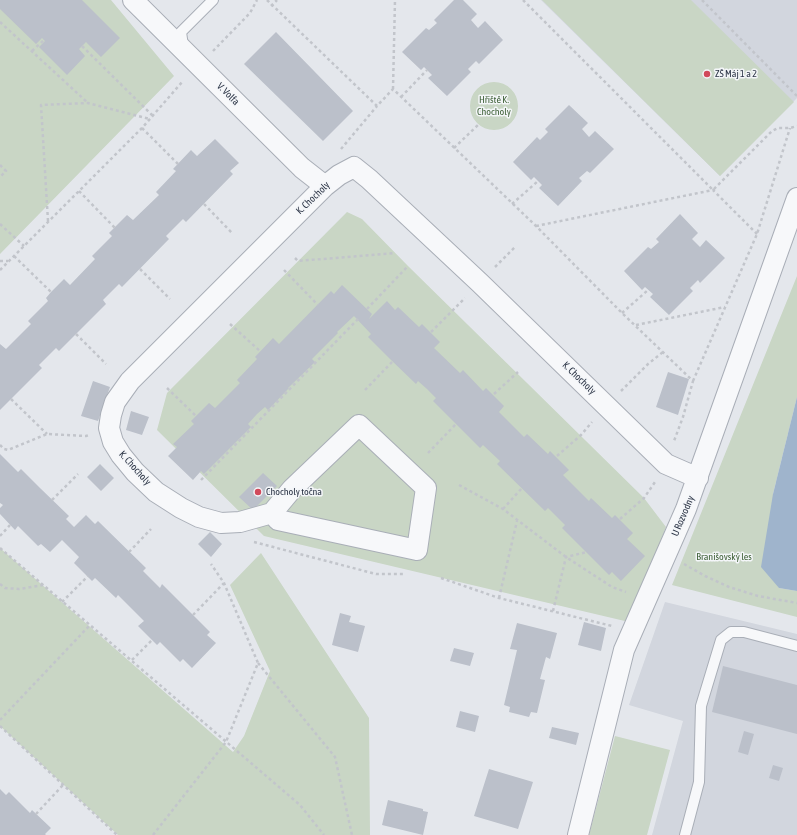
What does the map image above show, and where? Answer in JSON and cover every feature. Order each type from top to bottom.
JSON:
[{"type":"street","name":"V. Volfa","points":[[134,0],[302,168],[325,186]]},
{"type":"street","name":"K. Chocholy","points":[[272,513],[240,522],[221,523],[199,517],[187,511],[156,492],[135,472],[121,455],[113,442],[109,428],[111,415],[115,402],[130,381],[325,186],[339,175],[354,167],[480,283],[666,464],[698,478]]},
{"type":"street","name":"U Rozvodny","points":[[578,835],[624,650],[667,554],[698,478],[797,198]]},
{"type":"street","points":[[358,425],[426,488],[418,550],[278,520],[272,513],[292,489],[358,425]]},
{"type":"lane","points":[[183,50],[181,32],[214,0]]},
{"type":"lane","points":[[685,835],[699,782],[701,706],[721,640],[731,632],[744,632],[797,646]]},
{"type":"path","points":[[211,53],[250,13],[257,0]]},
{"type":"path","points":[[267,0],[271,6],[377,106]]},
{"type":"path","points":[[271,6],[277,0]]},
{"type":"path","points":[[336,154],[377,106],[393,90],[395,0]]},
{"type":"path","points":[[523,0],[757,234]]},
{"type":"path","points":[[702,0],[797,96]]},
{"type":"path","points":[[0,22],[88,102]]},
{"type":"path","points":[[32,51],[44,40]]},
{"type":"path","points":[[82,46],[153,116]]},
{"type":"path","points":[[401,97],[428,70]]},
{"type":"path","points":[[0,270],[142,128],[175,90]]},
{"type":"path","points":[[393,90],[536,226],[622,313],[694,381]]},
{"type":"path","points":[[48,221],[41,105],[88,102],[150,119]]},
{"type":"path","points":[[454,148],[479,124]]},
{"type":"path","points":[[536,226],[713,190],[772,131],[778,128],[790,128],[797,126]]},
{"type":"path","points":[[142,128],[178,164]]},
{"type":"path","points":[[672,446],[683,418],[694,381],[757,234],[790,128]]},
{"type":"path","points":[[0,165],[6,171],[0,177]]},
{"type":"path","points":[[512,204],[538,181]]},
{"type":"path","points":[[79,191],[115,228]]},
{"type":"path","points":[[204,204],[233,234]]},
{"type":"path","points":[[0,224],[24,246]]},
{"type":"path","points":[[494,268],[516,246]]},
{"type":"path","points":[[295,258],[298,261],[395,253]]},
{"type":"path","points":[[14,256],[51,292]]},
{"type":"path","points":[[0,261],[8,262]]},
{"type":"path","points":[[367,309],[408,266]]},
{"type":"path","points":[[140,269],[170,299]]},
{"type":"path","points":[[284,270],[318,305]]},
{"type":"path","points":[[622,313],[648,290]]},
{"type":"path","points":[[431,332],[468,295]]},
{"type":"path","points":[[635,325],[725,307]]},
{"type":"path","points":[[201,480],[358,319]]},
{"type":"path","points":[[230,324],[260,351]]},
{"type":"path","points":[[342,327],[345,332]]},
{"type":"path","points":[[76,334],[106,364]]},
{"type":"path","points":[[365,390],[393,361]]},
{"type":"path","points":[[494,394],[518,372]]},
{"type":"path","points":[[167,388],[196,416]]},
{"type":"path","points":[[11,399],[47,434]]},
{"type":"path","points":[[428,453],[457,424]]},
{"type":"path","points":[[0,446],[8,450],[47,434],[86,436],[109,428]]},
{"type":"path","points":[[556,456],[581,434]]},
{"type":"path","points":[[52,500],[78,474]]},
{"type":"path","points":[[620,519],[644,498],[658,478]]},
{"type":"path","points":[[459,484],[503,509],[566,557],[612,587],[647,598]]},
{"type":"path","points":[[503,509],[522,488]]},
{"type":"path","points":[[499,598],[517,521]]},
{"type":"path","points":[[0,536],[10,525]]},
{"type":"path","points":[[129,552],[151,529]]},
{"type":"path","points":[[250,541],[376,574],[405,574]]},
{"type":"path","points":[[0,548],[300,805],[324,835]]},
{"type":"path","points":[[566,557],[587,552]]},
{"type":"path","points":[[667,554],[705,576],[728,587],[758,596],[797,603]]},
{"type":"path","points":[[553,611],[566,557]]},
{"type":"path","points":[[211,564],[224,583],[258,663],[335,758],[352,835]]},
{"type":"path","points":[[62,602],[88,576]]},
{"type":"path","points":[[441,578],[499,598],[619,628]]},
{"type":"path","points":[[194,615],[224,583]]},
{"type":"path","points":[[0,584],[5,588],[19,589],[44,585]]},
{"type":"path","points":[[0,720],[90,625]]},
{"type":"path","points":[[132,660],[152,640]]},
{"type":"path","points":[[153,835],[226,742],[258,663]]},
{"type":"path","points":[[0,726],[117,835]]},
{"type":"path","points":[[36,814],[63,785]]},
{"type":"shaded area","name":"ZŠ Máj 1 a 2","points":[[541,0],[797,0],[797,98],[720,176]]},
{"type":"shaded area","points":[[665,602],[797,634],[797,835],[652,835],[683,721],[629,705]]},
{"type":"green space","points":[[0,0],[111,0],[174,76],[0,254]]},
{"type":"green space","name":"ZŠ Máj 1 a 2","points":[[542,0],[691,0],[794,102],[720,176]]},
{"type":"green space","name":"Hřiště K. Chocholy","points":[[494,82],[503,84],[511,89],[516,97],[518,106],[516,115],[511,123],[503,128],[494,130],[485,128],[477,123],[472,115],[470,106],[472,97],[477,89],[485,84]]},
{"type":"green space","points":[[347,212],[362,219],[644,498],[666,527],[629,622],[264,536],[157,430],[167,393]]},
{"type":"green space","name":"Branišovský les","points":[[797,276],[797,397],[773,494],[779,588],[797,591],[797,617],[672,585]]},
{"type":"green space","points":[[0,548],[233,752],[244,736],[270,671],[230,585],[261,553],[369,718],[370,835],[118,835],[0,726]]},
{"type":"green space","points":[[615,736],[670,750],[647,835],[589,835]]},
{"type":"water","points":[[797,397],[797,591],[779,588],[761,567],[773,494]]},
{"type":"building","points":[[0,0],[82,0],[120,38],[101,57],[86,42],[79,49],[85,56],[67,75],[39,47],[45,41],[42,38],[36,44],[0,9]]},
{"type":"building","points":[[454,0],[463,0],[477,14],[471,20],[478,28],[485,21],[503,40],[479,64],[476,61],[468,69],[471,72],[447,96],[428,78],[432,75],[424,67],[421,70],[402,52],[426,28],[429,30],[437,23],[434,20]]},
{"type":"building","points":[[276,32],[353,111],[323,141],[244,64]]},
{"type":"building","points":[[569,105],[588,123],[582,129],[589,137],[595,131],[614,149],[590,173],[587,171],[579,178],[582,181],[558,206],[539,188],[542,185],[534,177],[531,180],[513,162],[537,137],[540,140],[548,132],[545,129]]},
{"type":"building","points":[[215,139],[239,163],[230,171],[233,174],[186,222],[183,219],[166,236],[169,239],[122,287],[119,284],[103,300],[106,304],[59,351],[56,348],[39,365],[42,368],[0,410],[0,344],[6,349],[31,324],[28,321],[48,301],[46,298],[51,292],[64,279],[70,285],[95,259],[92,256],[112,236],[109,233],[127,215],[133,220],[159,195],[156,192],[176,171],[173,169],[191,150],[197,156]]},
{"type":"building","points":[[680,214],[698,233],[692,239],[700,247],[706,240],[725,258],[700,283],[698,280],[690,288],[693,291],[669,315],[650,297],[653,294],[645,287],[642,290],[624,271],[648,247],[651,249],[659,242],[656,239]]},
{"type":"building","points":[[342,285],[372,314],[369,319],[387,301],[395,310],[398,307],[419,327],[422,324],[440,342],[434,348],[460,373],[463,370],[483,391],[486,388],[504,406],[499,412],[524,437],[527,434],[548,454],[550,451],[569,470],[563,475],[589,501],[591,498],[612,518],[615,515],[633,533],[627,539],[645,556],[621,581],[612,572],[609,575],[562,528],[565,525],[548,508],[545,511],[497,464],[500,461],[483,445],[480,448],[433,401],[436,398],[427,389],[418,381],[416,384],[389,358],[368,337],[371,334],[354,316],[312,359],[315,362],[268,410],[265,407],[257,414],[248,424],[251,427],[204,474],[201,471],[193,480],[168,456],[177,447],[173,444],[194,424],[191,421],[209,403],[215,408],[240,383],[237,380],[257,359],[255,357],[273,338],[279,344],[331,291],[334,294]]},
{"type":"building","points":[[668,372],[689,379],[678,415],[656,407]]},
{"type":"building","points":[[93,381],[110,387],[98,421],[81,416]]},
{"type":"building","points":[[131,411],[149,417],[142,435],[126,430]]},
{"type":"building","points":[[0,454],[18,472],[21,469],[69,516],[66,519],[74,527],[86,515],[95,524],[98,521],[146,568],[143,571],[160,588],[162,584],[210,632],[207,635],[216,643],[192,668],[183,659],[180,662],[160,642],[157,645],[138,626],[144,621],[118,595],[116,598],[95,578],[92,581],[74,563],[79,557],[62,540],[50,552],[41,544],[38,546],[18,526],[15,530],[0,514],[0,508],[3,505],[0,503]]},
{"type":"building","points":[[100,464],[114,478],[101,491],[87,477]]},
{"type":"building","name":"Chocholy točna","points":[[263,473],[277,486],[253,510],[239,497]]},
{"type":"building","points":[[210,532],[222,544],[211,557],[198,544]]},
{"type":"building","points":[[340,613],[351,616],[349,622],[365,626],[358,652],[332,645]]},
{"type":"building","points":[[584,622],[606,628],[601,651],[578,645]]},
{"type":"building","points":[[517,623],[557,633],[550,659],[546,657],[540,679],[545,680],[537,713],[531,712],[529,717],[509,712],[510,707],[504,705],[517,650],[510,649]]},
{"type":"building","points":[[454,648],[474,653],[470,666],[450,661]]},
{"type":"building","points":[[723,666],[797,685],[797,734],[712,712]]},
{"type":"building","points":[[460,711],[479,716],[475,732],[456,727]]},
{"type":"building","points":[[552,727],[579,733],[576,745],[549,738]]},
{"type":"building","points":[[744,731],[754,734],[748,755],[738,752]]},
{"type":"building","points":[[773,765],[783,768],[779,781],[769,778]]},
{"type":"building","points":[[489,769],[533,782],[518,829],[474,816]]},
{"type":"building","points":[[0,789],[6,795],[9,792],[30,813],[32,810],[51,828],[45,834],[46,835],[0,835]]},
{"type":"building","points":[[388,800],[423,809],[423,811],[428,812],[423,835],[382,825]]},
{"type":"place","name":"ZŠ Máj 1 a 2","points":[[707,74]]},
{"type":"place","name":"Chocholy točna","points":[[258,492]]}]
